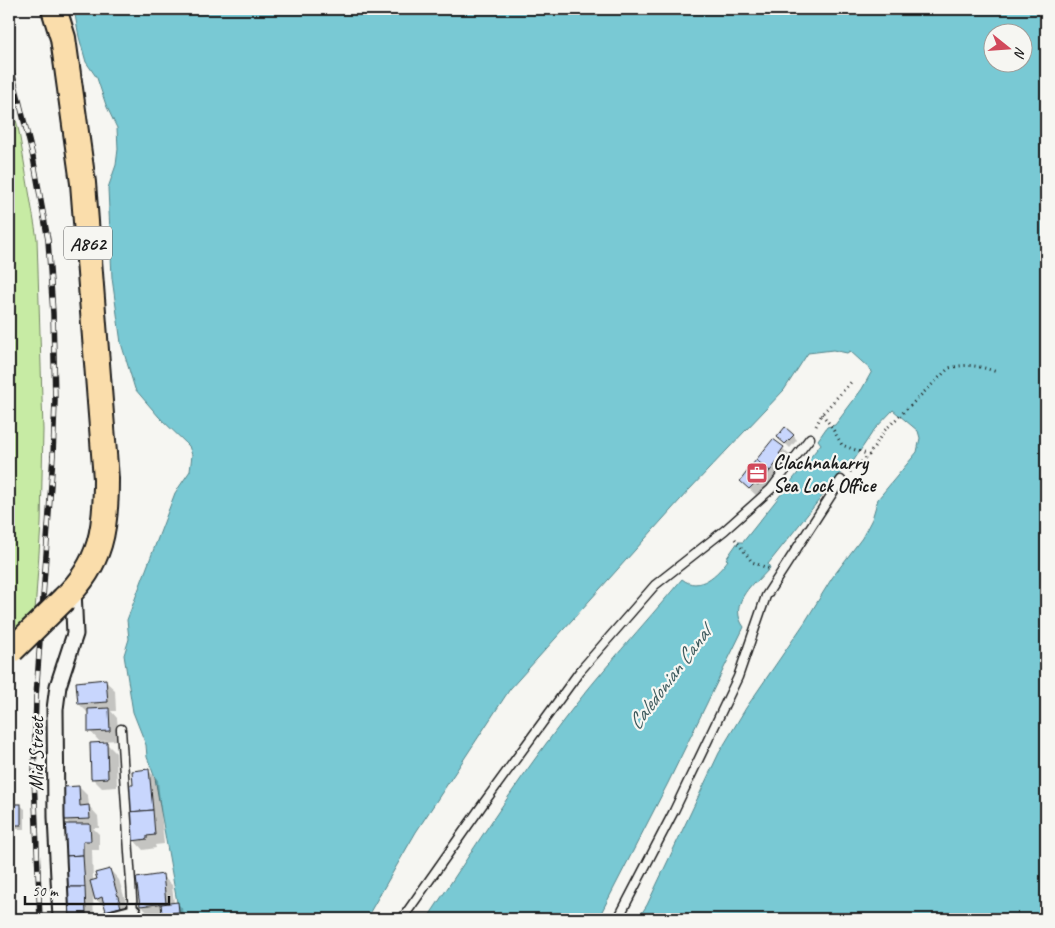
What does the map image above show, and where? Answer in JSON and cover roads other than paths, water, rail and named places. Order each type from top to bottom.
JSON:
[{"type":"main road","name":"A862","points":[[10,652],[68,595],[92,562],[101,539],[106,515],[106,479],[83,183],[63,38],[54,9]]},
{"type":"street","name":"Mid Street","points":[[61,919],[56,817],[55,708],[58,686],[75,634],[68,595]]},
{"type":"street","points":[[110,919],[133,913]]},
{"type":"lane","points":[[402,919],[580,671],[655,585],[725,530],[771,489],[810,438]]},
{"type":"lane","points":[[618,919],[666,827],[738,677],[766,596],[841,480]]},
{"type":"lane","points":[[121,729],[133,913]]},
{"type":"water","name":"Caledonian Canal","points":[[74,9],[1046,9],[1046,919],[638,919],[647,905],[719,753],[746,708],[805,622],[832,578],[862,538],[872,519],[878,499],[917,452],[920,438],[918,431],[893,410],[874,430],[850,466],[847,465],[768,564],[770,568],[756,583],[754,582],[742,598],[739,615],[744,627],[668,783],[598,919],[427,919],[527,770],[592,685],[682,579],[688,583],[701,583],[719,571],[738,542],[743,542],[821,444],[818,440],[827,427],[835,425],[862,389],[872,371],[850,351],[847,353],[833,350],[808,353],[784,390],[689,490],[510,689],[416,832],[366,919],[180,919],[155,778],[147,757],[146,745],[133,712],[124,655],[129,639],[127,620],[175,493],[190,471],[192,455],[189,446],[159,417],[135,389],[121,343],[112,278],[108,188],[116,165],[118,149],[117,128],[106,105],[97,78],[86,62]]},
{"type":"railway","points":[[9,60],[33,157],[48,240],[53,313],[55,401],[53,456],[36,697],[34,778],[40,919]]},
{"type":"place","name":"Clachnaharry Sea Lock Office","points":[[757,473]]}]
